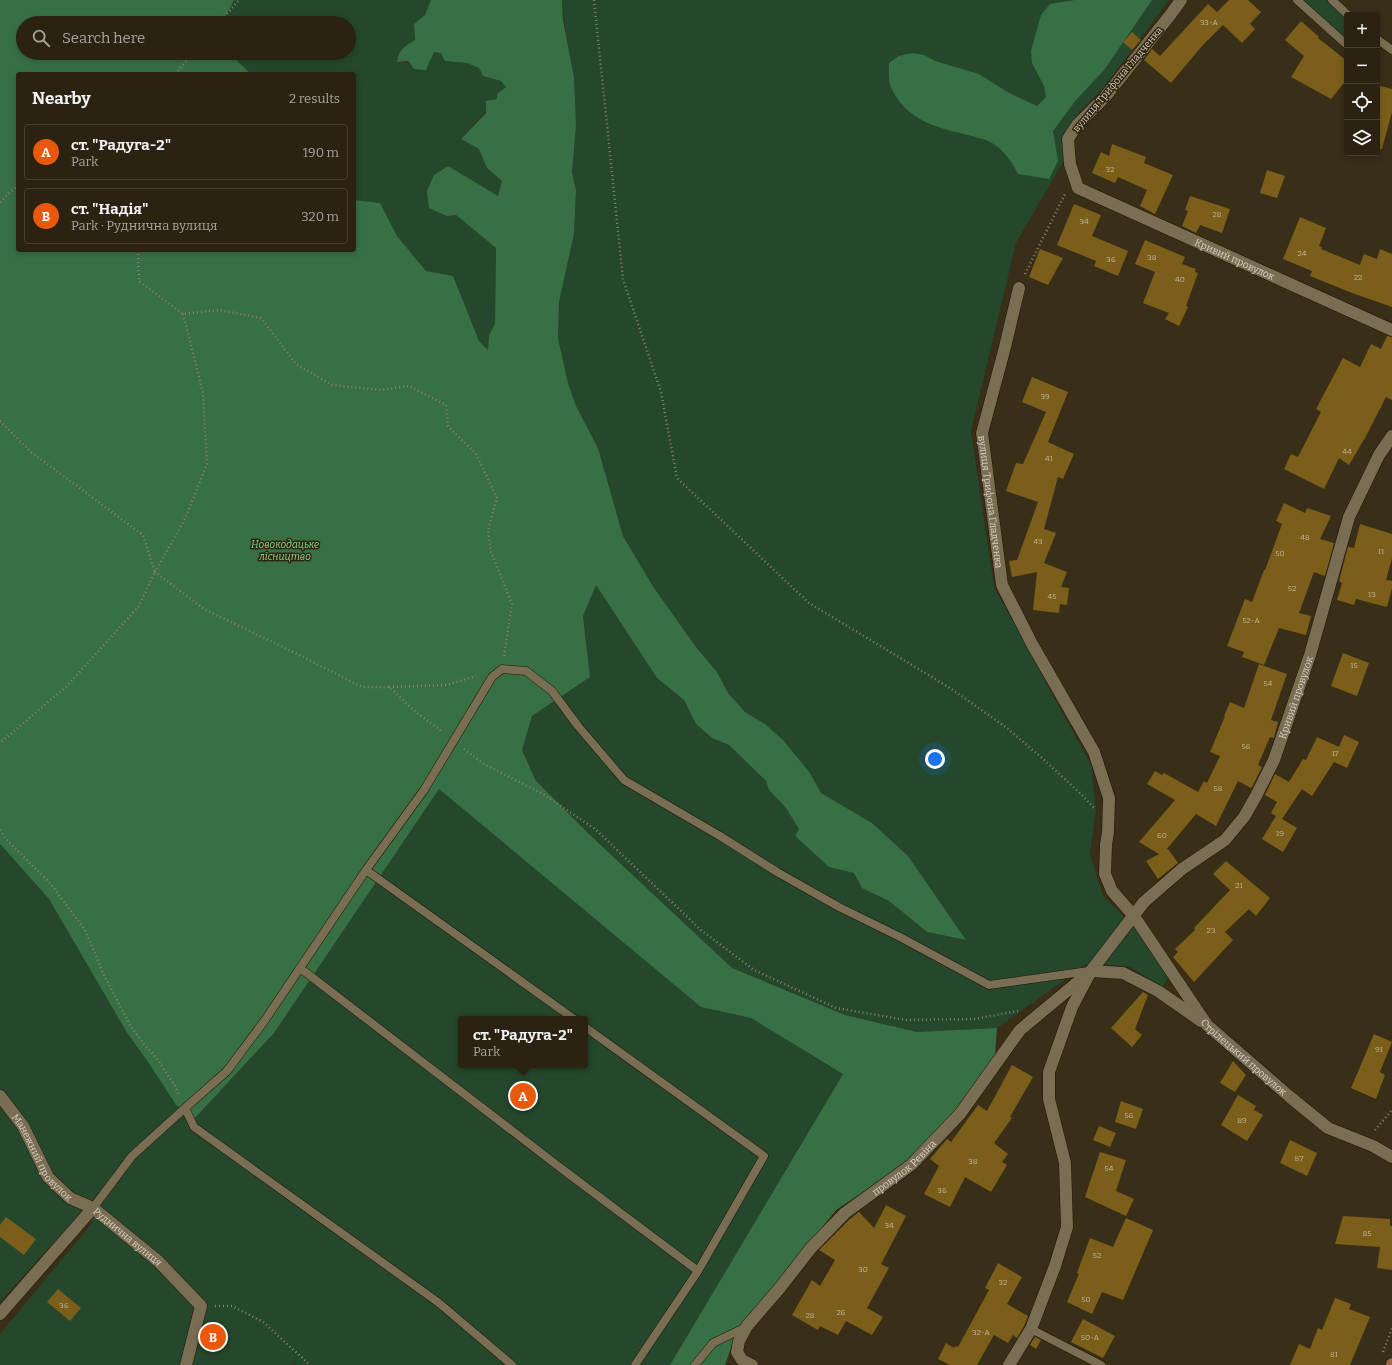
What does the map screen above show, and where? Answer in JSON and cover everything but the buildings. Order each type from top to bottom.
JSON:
[{"type":"street","name":"вулиця Трифона Гладченка","points":[[1078,188],[1070,164],[1068,139],[1077,125],[1105,97],[1181,0]]},
{"type":"street","name":"Кривий провулок","points":[[1078,188],[1392,330]]},
{"type":"street","name":"вулиця Трифона Гладченка","points":[[1019,288],[982,433],[1002,585],[1032,644],[1094,752],[1109,798],[1105,874],[1112,891],[1134,916]]},
{"type":"street","name":"Кривий провулок","points":[[1134,916],[1144,902],[1182,869],[1225,840],[1244,817],[1256,796],[1274,760],[1310,655],[1350,517],[1379,455],[1392,436]]},
{"type":"street","name":"провулок Ревіна","points":[[1009,1365],[1031,1329],[1055,1266],[1067,1227],[1065,1162],[1049,1099],[1049,1072],[1072,1007],[1091,971],[1134,916]]},
{"type":"street","name":"Стрілецький провулок","points":[[1134,916],[1207,1025],[1328,1128],[1373,1146],[1392,1157]]},
{"type":"street","name":"провулок Ревіна","points":[[752,1365],[742,1360],[737,1352],[739,1341],[747,1326],[779,1289],[811,1248],[844,1212],[911,1165],[960,1114],[1020,1030],[1091,971]]},
{"type":"street","points":[[1091,971],[1123,973],[1158,991],[1207,1025]]},
{"type":"street","name":"Манежний провулок","points":[[0,1096],[23,1126],[48,1177],[70,1198],[93,1208]]},
{"type":"street","name":"Руднична вулиця","points":[[0,1314],[93,1208],[158,1261],[201,1306]]},
{"type":"street","points":[[186,1365],[201,1306]]},
{"type":"lane","points":[[1297,0],[1344,42]]},
{"type":"lane","points":[[1332,0],[1345,12]]},
{"type":"lane","points":[[1380,41],[1392,50]]},
{"type":"lane","points":[[93,1208],[132,1156],[227,1071],[265,1020],[366,870],[424,790],[492,677],[502,669],[526,671],[552,691],[582,731],[624,780],[720,836],[777,872],[839,907],[900,937],[989,985],[1091,971]]},
{"type":"lane","points":[[366,870],[570,1016]]},
{"type":"lane","points":[[300,968],[562,1170],[698,1271]]},
{"type":"lane","points":[[588,1029],[764,1156],[698,1271],[635,1365]]},
{"type":"lane","points":[[185,1108],[194,1127],[439,1302],[512,1365]]},
{"type":"lane","points":[[695,1365],[713,1343],[747,1326]]},
{"type":"lane","points":[[1031,1329],[1101,1365]]},
{"type":"path","points":[[225,16],[239,0]]},
{"type":"path","points":[[594,0],[623,280],[661,392],[677,478],[809,603],[950,688],[1007,728],[1081,794],[1096,811]]},
{"type":"path","points":[[178,72],[187,60]]},
{"type":"path","points":[[0,202],[16,187]]},
{"type":"path","points":[[1019,288],[1067,188],[1078,188]]},
{"type":"path","points":[[0,743],[67,686],[139,606],[155,572],[185,519],[207,464],[203,393],[184,314],[139,281],[138,252]]},
{"type":"path","points":[[0,421],[31,452],[143,535],[155,572],[204,609],[362,687],[447,685],[502,669],[512,604],[491,552],[488,530],[496,498],[476,454],[448,426],[446,405],[409,386],[381,390],[332,385],[296,364],[261,318],[219,310],[184,314]]},
{"type":"path","points":[[389,687],[417,713],[484,764],[543,794],[595,829],[701,930],[754,970],[836,1008],[906,1020],[975,1019],[1021,1010]]},
{"type":"path","points":[[0,830],[50,883],[85,930],[104,975],[130,1025],[158,1060],[175,1086],[185,1108]]},
{"type":"path","points":[[1363,1142],[1392,1110]]},
{"type":"path","points":[[201,1306],[232,1306],[263,1322],[310,1365]]},
{"type":"path","points":[[1382,1352],[1392,1328]]},
{"type":"green space","name":"Новокодацьке лісництво","points":[[0,0],[234,0],[226,16],[16,16],[16,60],[236,60],[249,72],[16,72],[16,252],[356,252],[356,200],[380,203],[397,236],[426,271],[453,276],[479,341],[488,350],[489,335],[495,324],[496,248],[456,215],[447,216],[429,208],[427,191],[434,175],[448,166],[498,196],[502,181],[487,168],[479,149],[461,139],[486,113],[486,101],[497,99],[497,94],[506,87],[501,81],[483,76],[479,68],[467,63],[445,61],[441,53],[434,52],[426,70],[414,69],[408,61],[397,62],[400,51],[415,40],[414,24],[425,15],[431,0],[562,0],[563,20],[574,78],[576,126],[572,172],[576,190],[574,234],[559,302],[558,338],[568,383],[576,406],[598,448],[623,536],[654,588],[696,647],[717,672],[728,693],[745,712],[765,724],[783,740],[810,773],[821,793],[872,823],[908,856],[966,940],[927,932],[889,901],[862,888],[854,873],[829,867],[795,836],[799,829],[786,808],[769,790],[766,781],[729,745],[712,738],[696,724],[684,700],[657,678],[596,585],[583,616],[590,677],[532,716],[522,750],[536,781],[591,836],[732,968],[845,1015],[917,1032],[997,1028],[995,1055],[959,1108],[906,1163],[836,1210],[743,1325],[732,1345],[725,1365],[670,1365],[843,1074],[751,1018],[701,1007],[439,789],[274,1033],[195,1118],[176,1105],[126,1031],[49,899],[0,844]]},
{"type":"green space","points":[[234,0],[431,0],[425,15],[414,24],[415,40],[400,51],[397,62],[409,63],[414,69],[434,52],[442,53],[445,61],[467,63],[479,68],[483,76],[501,81],[506,87],[497,94],[497,99],[461,139],[479,149],[487,168],[502,181],[498,197],[447,216],[456,215],[496,248],[495,324],[489,335],[488,351],[479,341],[453,277],[426,271],[397,236],[380,203],[356,200],[356,72],[249,72],[236,60],[356,60],[356,16],[226,16]]},
{"type":"green space","points":[[562,0],[1169,0],[1105,86],[1080,111],[1063,137],[1063,162],[1016,243],[971,431],[994,587],[1091,765],[1096,811],[1090,854],[1103,896],[1139,931],[1169,977],[1162,987],[1131,967],[1088,963],[997,1028],[917,1032],[845,1015],[732,968],[591,836],[536,781],[522,749],[532,716],[590,677],[583,616],[596,585],[657,678],[684,700],[696,724],[712,738],[729,745],[766,781],[769,790],[786,808],[799,829],[795,836],[829,867],[854,873],[863,888],[889,901],[927,932],[965,940],[908,856],[872,823],[821,793],[810,773],[765,724],[745,712],[728,693],[717,672],[696,647],[654,588],[623,536],[598,448],[576,406],[568,383],[558,338],[559,302],[574,234],[576,190],[572,172],[576,126]]},
{"type":"green space","points":[[1075,0],[1152,0],[1104,70],[1076,100],[1053,131],[1058,161],[1049,179],[1018,174],[1005,154],[992,143],[939,127],[920,119],[903,106],[896,97],[890,84],[889,63],[899,56],[912,53],[924,55],[935,61],[979,74],[1009,93],[1037,106],[1046,97],[1044,86],[1032,63],[1031,51],[1041,15],[1050,4]]},
{"type":"green space","points":[[1301,0],[1327,0],[1344,15],[1344,39]]},
{"type":"green space","points":[[439,789],[701,1007],[751,1018],[843,1074],[670,1365],[297,1365],[295,1363],[291,1365],[0,1365],[0,1334],[93,1222],[83,1212],[0,1302],[0,844],[49,899],[101,988],[176,1105],[195,1118],[274,1033]]},
{"type":"place","name":"ст. \"Радуга-2\"","points":[[523,1096]]},
{"type":"place","name":"ст. \"Надія\"","points":[[213,1337]]}]
